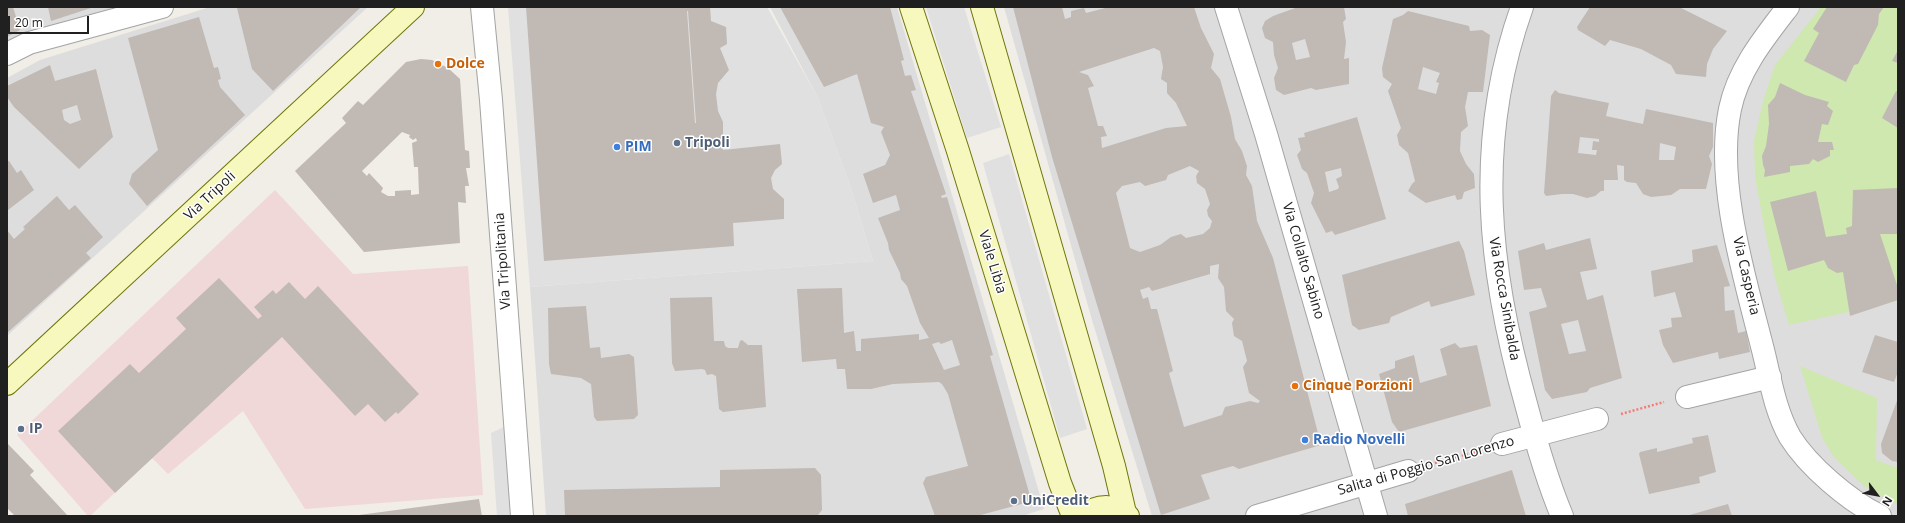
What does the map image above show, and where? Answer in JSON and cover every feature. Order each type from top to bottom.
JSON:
[{"type":"street","points":[[7,54],[29,43],[162,7]]},
{"type":"street","name":"Via Tripoli","points":[[7,384],[413,7]]},
{"type":"street","name":"Via Tripolitania","points":[[482,7],[491,100],[522,516]]},
{"type":"street","name":"Viale Libia","points":[[911,7],[958,151],[1060,482],[1073,516]]},
{"type":"street","points":[[982,7],[1114,466],[1126,514]]},
{"type":"street","name":"Via Collalto Sabino","points":[[1226,7],[1266,134],[1376,516]]},
{"type":"street","name":"Via Rocca Sinibalda","points":[[1522,7],[1506,64],[1496,113],[1491,155],[1493,239],[1502,303],[1516,368],[1534,434],[1562,516]]},
{"type":"street","name":"Via Casperia","points":[[1788,7],[1753,55],[1738,84],[1730,107],[1726,136],[1728,180],[1736,236],[1770,377],[1781,415],[1790,436],[1796,446],[1832,482],[1853,499],[1880,516]]},
{"type":"street","points":[[1687,397],[1770,377]]},
{"type":"street","name":"Salita di Poggio San Lorenzo","points":[[1502,444],[1534,434],[1597,419]]},
{"type":"street","name":"Salita di Poggio San Lorenzo","points":[[1257,516],[1408,471]]},
{"type":"street","points":[[1084,516],[1090,511],[1101,507],[1115,508],[1126,514]]},
{"type":"path","points":[[1627,412],[1661,403]]},
{"type":"path","name":"Salita di Poggio San Lorenzo","points":[[1408,471],[1502,444]]},
{"type":"shaded area","points":[[7,7],[126,7],[7,44]]},
{"type":"shaded area","points":[[210,7],[368,7],[7,336],[7,78],[40,60]]},
{"type":"shaded area","name":"Tripoli","points":[[508,7],[767,7],[818,98],[851,188],[873,261],[530,287]]},
{"type":"shaded area","points":[[770,7],[897,7],[1044,509],[1022,516],[546,516],[530,287],[873,261],[851,188],[818,98]]},
{"type":"shaded area","points":[[926,7],[964,7],[1001,127],[967,138]]},
{"type":"shaded area","points":[[1004,7],[1898,7],[1898,516],[1152,516],[1092,320]]},
{"type":"shaded area","points":[[1009,154],[1087,429],[1060,438],[983,163]]},
{"type":"shaded area","points":[[275,190],[353,274],[468,266],[483,495],[305,509],[243,411],[168,474],[152,458],[90,516],[88,516],[17,435]]},
{"type":"shaded area","points":[[508,425],[515,516],[497,516],[491,433]]},
{"type":"green space","points":[[1821,7],[1898,7],[1898,301],[1789,325],[1775,278],[1764,226],[1755,177],[1754,141],[1763,101],[1775,65]]},
{"type":"green space","points":[[1800,366],[1877,398],[1876,460],[1898,468],[1898,504],[1892,503],[1864,486],[1833,456],[1822,437]]},
{"type":"building","points":[[7,7],[13,7],[20,30],[7,37]]},
{"type":"building","points":[[48,7],[94,7],[51,21]]},
{"type":"building","points":[[361,7],[273,91],[252,69],[237,8]]},
{"type":"building","name":"Tripoli","points":[[526,7],[710,7],[711,21],[726,27],[727,44],[720,48],[729,70],[718,83],[716,94],[718,111],[723,122],[723,150],[780,144],[782,164],[775,170],[771,178],[773,189],[784,199],[784,219],[733,223],[734,246],[544,261]],"holes":[[[687,11],[688,11],[696,123]]]},
{"type":"building","points":[[780,7],[890,7],[904,60],[901,61],[905,76],[911,75],[916,90],[911,91],[946,194],[941,196],[942,198],[947,197],[993,355],[990,356],[1030,496],[1029,502],[977,516],[935,516],[923,483],[926,477],[968,466],[948,394],[942,384],[939,382],[893,384],[871,389],[847,389],[845,369],[837,369],[836,359],[802,362],[797,289],[842,288],[844,333],[854,331],[856,351],[861,351],[861,339],[919,334],[919,340],[929,338],[920,323],[907,286],[901,279],[878,218],[900,210],[896,195],[873,203],[863,174],[885,165],[890,155],[881,132],[884,127],[871,123],[857,74],[824,87]],"holes":[[[952,340],[960,365],[944,370],[932,344],[939,342],[941,344]]]},
{"type":"building","points":[[1013,7],[1062,7],[1065,19],[1071,17],[1071,11],[1084,8],[1086,13],[1109,7],[1194,7],[1201,28],[1214,54],[1211,68],[1220,79],[1231,117],[1235,139],[1242,151],[1247,166],[1246,175],[1252,186],[1257,221],[1273,258],[1321,445],[1239,469],[1233,466],[1201,475],[1210,499],[1161,515],[1052,157]],"holes":[[[1154,48],[1160,51],[1163,67],[1161,79],[1167,83],[1167,93],[1176,103],[1187,126],[1166,128],[1102,148],[1101,137],[1107,136],[1103,126],[1098,126],[1088,88],[1094,86],[1088,75],[1079,72]],[[1190,166],[1199,171],[1196,176],[1197,183],[1205,189],[1210,204],[1207,210],[1208,216],[1212,221],[1210,228],[1203,234],[1186,238],[1181,234],[1171,237],[1160,245],[1140,252],[1130,248],[1116,193],[1122,186],[1140,182],[1145,186],[1166,180],[1168,175]],[[1219,264],[1218,278],[1224,287],[1226,311],[1234,319],[1232,323],[1234,336],[1242,341],[1247,361],[1243,367],[1249,393],[1260,401],[1258,403],[1250,401],[1225,407],[1222,415],[1184,427],[1169,373],[1173,371],[1157,309],[1151,309],[1148,297],[1143,299],[1140,290],[1149,287],[1152,291],[1210,274],[1210,266]]]},
{"type":"building","points":[[1298,7],[1344,7],[1346,19],[1343,22],[1346,42],[1344,59],[1349,58],[1349,84],[1316,90],[1311,88],[1284,95],[1276,90],[1274,78],[1278,68],[1274,55],[1273,42],[1265,38],[1262,28],[1265,21],[1273,16]],"holes":[[[1305,39],[1310,57],[1296,60],[1292,43]]]},
{"type":"building","points":[[1590,7],[1679,7],[1727,31],[1713,49],[1707,64],[1706,77],[1676,74],[1671,65],[1641,49],[1610,40],[1605,46],[1578,30],[1577,27]]},
{"type":"building","points":[[1827,7],[1884,7],[1879,14],[1878,25],[1858,64],[1854,65],[1846,82],[1804,61],[1819,33],[1813,29]]},
{"type":"building","points":[[1408,11],[1469,26],[1470,31],[1482,30],[1490,35],[1483,92],[1468,92],[1465,107],[1468,126],[1461,132],[1460,151],[1466,164],[1474,174],[1475,188],[1464,192],[1462,199],[1457,200],[1455,195],[1426,203],[1408,191],[1415,181],[1408,153],[1399,145],[1397,135],[1401,128],[1388,91],[1392,84],[1383,77],[1382,68],[1393,19]],"holes":[[[1423,67],[1440,73],[1436,82],[1439,83],[1436,94],[1418,89]]]},
{"type":"building","points":[[199,17],[214,68],[218,67],[221,79],[218,80],[220,87],[245,115],[147,206],[129,184],[132,174],[158,150],[128,38]]},
{"type":"building","points":[[1898,50],[1898,63],[1892,61]]},
{"type":"building","points":[[421,59],[432,60],[448,68],[460,79],[465,150],[469,151],[470,168],[466,168],[469,186],[465,186],[466,203],[458,202],[460,243],[364,252],[295,171],[346,123],[342,118],[358,101],[363,105],[406,62]],"holes":[[[402,132],[410,135],[409,137],[413,140],[416,138],[417,141],[412,143],[414,167],[418,167],[419,194],[411,195],[411,190],[395,191],[395,196],[388,196],[381,192],[383,188],[369,173],[367,176],[362,171]]]},
{"type":"building","points":[[50,65],[55,81],[96,69],[113,137],[79,169],[14,107],[7,97],[7,86]],"holes":[[[77,105],[81,120],[70,124],[64,120],[62,110]]]},
{"type":"building","points":[[1780,83],[1805,95],[1829,102],[1827,106],[1833,111],[1828,125],[1822,124],[1818,142],[1832,142],[1834,150],[1830,150],[1830,156],[1818,162],[1813,159],[1809,164],[1790,166],[1790,172],[1764,177],[1765,170],[1762,156],[1766,146],[1769,124],[1768,105],[1775,97]]},
{"type":"building","points":[[1555,90],[1559,93],[1609,103],[1606,116],[1643,124],[1646,109],[1713,123],[1713,147],[1709,156],[1712,164],[1706,189],[1680,189],[1671,195],[1651,197],[1643,194],[1636,183],[1627,182],[1624,180],[1624,166],[1617,165],[1618,180],[1604,180],[1604,191],[1601,191],[1595,196],[1587,198],[1573,194],[1562,194],[1546,196],[1544,193],[1551,96]],"holes":[[[1580,137],[1599,139],[1599,142],[1593,141],[1592,150],[1597,150],[1596,155],[1578,153]],[[1660,143],[1676,147],[1674,160],[1659,160]]]},
{"type":"building","points":[[1896,91],[1898,92],[1898,128],[1882,118]]},
{"type":"building","points":[[1357,117],[1386,219],[1335,235],[1332,231],[1326,233],[1311,203],[1314,193],[1307,173],[1302,169],[1297,155],[1301,150],[1298,138],[1305,137],[1304,133]],"holes":[[[1341,168],[1342,176],[1336,179],[1339,187],[1338,189],[1329,192],[1325,172]]]},
{"type":"building","points":[[9,161],[17,173],[21,170],[34,190],[8,210],[7,162]]},
{"type":"building","points":[[1898,188],[1898,234],[1880,234],[1898,288],[1898,300],[1850,316],[1843,272],[1837,273],[1828,268],[1824,260],[1788,271],[1770,202],[1816,191],[1826,237],[1847,234],[1846,228],[1852,226],[1853,190]]},
{"type":"building","points":[[57,196],[69,210],[75,205],[103,237],[86,253],[91,258],[7,333],[7,230],[14,239],[25,229],[23,227]]},
{"type":"building","points":[[1590,238],[1597,269],[1580,272],[1587,300],[1603,295],[1622,378],[1590,388],[1587,392],[1552,399],[1545,390],[1529,312],[1547,307],[1541,288],[1524,290],[1518,251],[1544,243],[1546,250]],"holes":[[[1578,320],[1586,351],[1569,354],[1561,324]]]},
{"type":"building","points":[[1459,241],[1464,251],[1475,295],[1431,307],[1429,301],[1391,317],[1389,323],[1359,330],[1352,325],[1342,275]]},
{"type":"building","points":[[1717,245],[1730,286],[1724,287],[1725,311],[1734,310],[1738,333],[1746,331],[1750,352],[1719,359],[1718,352],[1673,363],[1663,345],[1659,330],[1672,327],[1671,318],[1682,317],[1675,292],[1654,297],[1651,271],[1693,262],[1692,250]]},
{"type":"building","points":[[219,278],[258,319],[262,316],[254,307],[273,290],[276,294],[289,282],[305,299],[318,286],[419,394],[398,414],[396,412],[385,422],[368,404],[355,416],[282,337],[115,493],[58,431],[130,364],[139,373],[186,329],[176,318]]},
{"type":"building","points":[[712,297],[714,341],[724,341],[725,346],[728,348],[738,348],[740,341],[742,340],[748,345],[762,345],[766,407],[723,412],[719,409],[716,376],[712,374],[707,375],[705,370],[702,369],[675,371],[672,363],[670,298]]},
{"type":"building","points":[[586,306],[590,348],[600,347],[601,358],[629,354],[634,357],[638,415],[634,419],[597,421],[594,417],[591,384],[581,378],[551,374],[549,364],[548,308]]},
{"type":"building","points":[[1875,335],[1898,342],[1898,372],[1894,382],[1862,372]]},
{"type":"building","points":[[1455,343],[1460,348],[1477,345],[1491,406],[1399,432],[1392,422],[1379,374],[1395,368],[1395,361],[1414,355],[1420,383],[1447,375],[1440,349]]},
{"type":"building","points":[[1898,398],[1898,462],[1892,461],[1882,453],[1881,444]]},
{"type":"building","points":[[1708,435],[1716,472],[1699,477],[1700,483],[1649,494],[1639,454],[1640,452],[1657,448],[1657,452],[1693,443],[1692,438]]},
{"type":"building","points":[[7,443],[34,471],[30,475],[68,516],[15,516],[7,508]]},
{"type":"building","points":[[815,468],[821,475],[822,510],[818,515],[565,516],[564,490],[720,487],[720,470]]},
{"type":"building","points":[[1512,470],[1526,516],[1408,516],[1405,504]]},
{"type":"building","points":[[479,499],[482,516],[359,516],[359,515]]},
{"type":"building","points":[[1728,504],[1732,516],[1686,516]]},
{"type":"place","name":"Dolce","points":[[438,64]]},
{"type":"place","name":"Tripoli","points":[[677,143]]},
{"type":"place","name":"PIM","points":[[617,147]]},
{"type":"place","name":"Cinque Porzioni","points":[[1295,386]]},
{"type":"place","name":"IP","points":[[21,429]]},
{"type":"place","name":"Radio Novelli","points":[[1305,440]]},
{"type":"place","name":"UniCredit","points":[[1014,501]]}]
